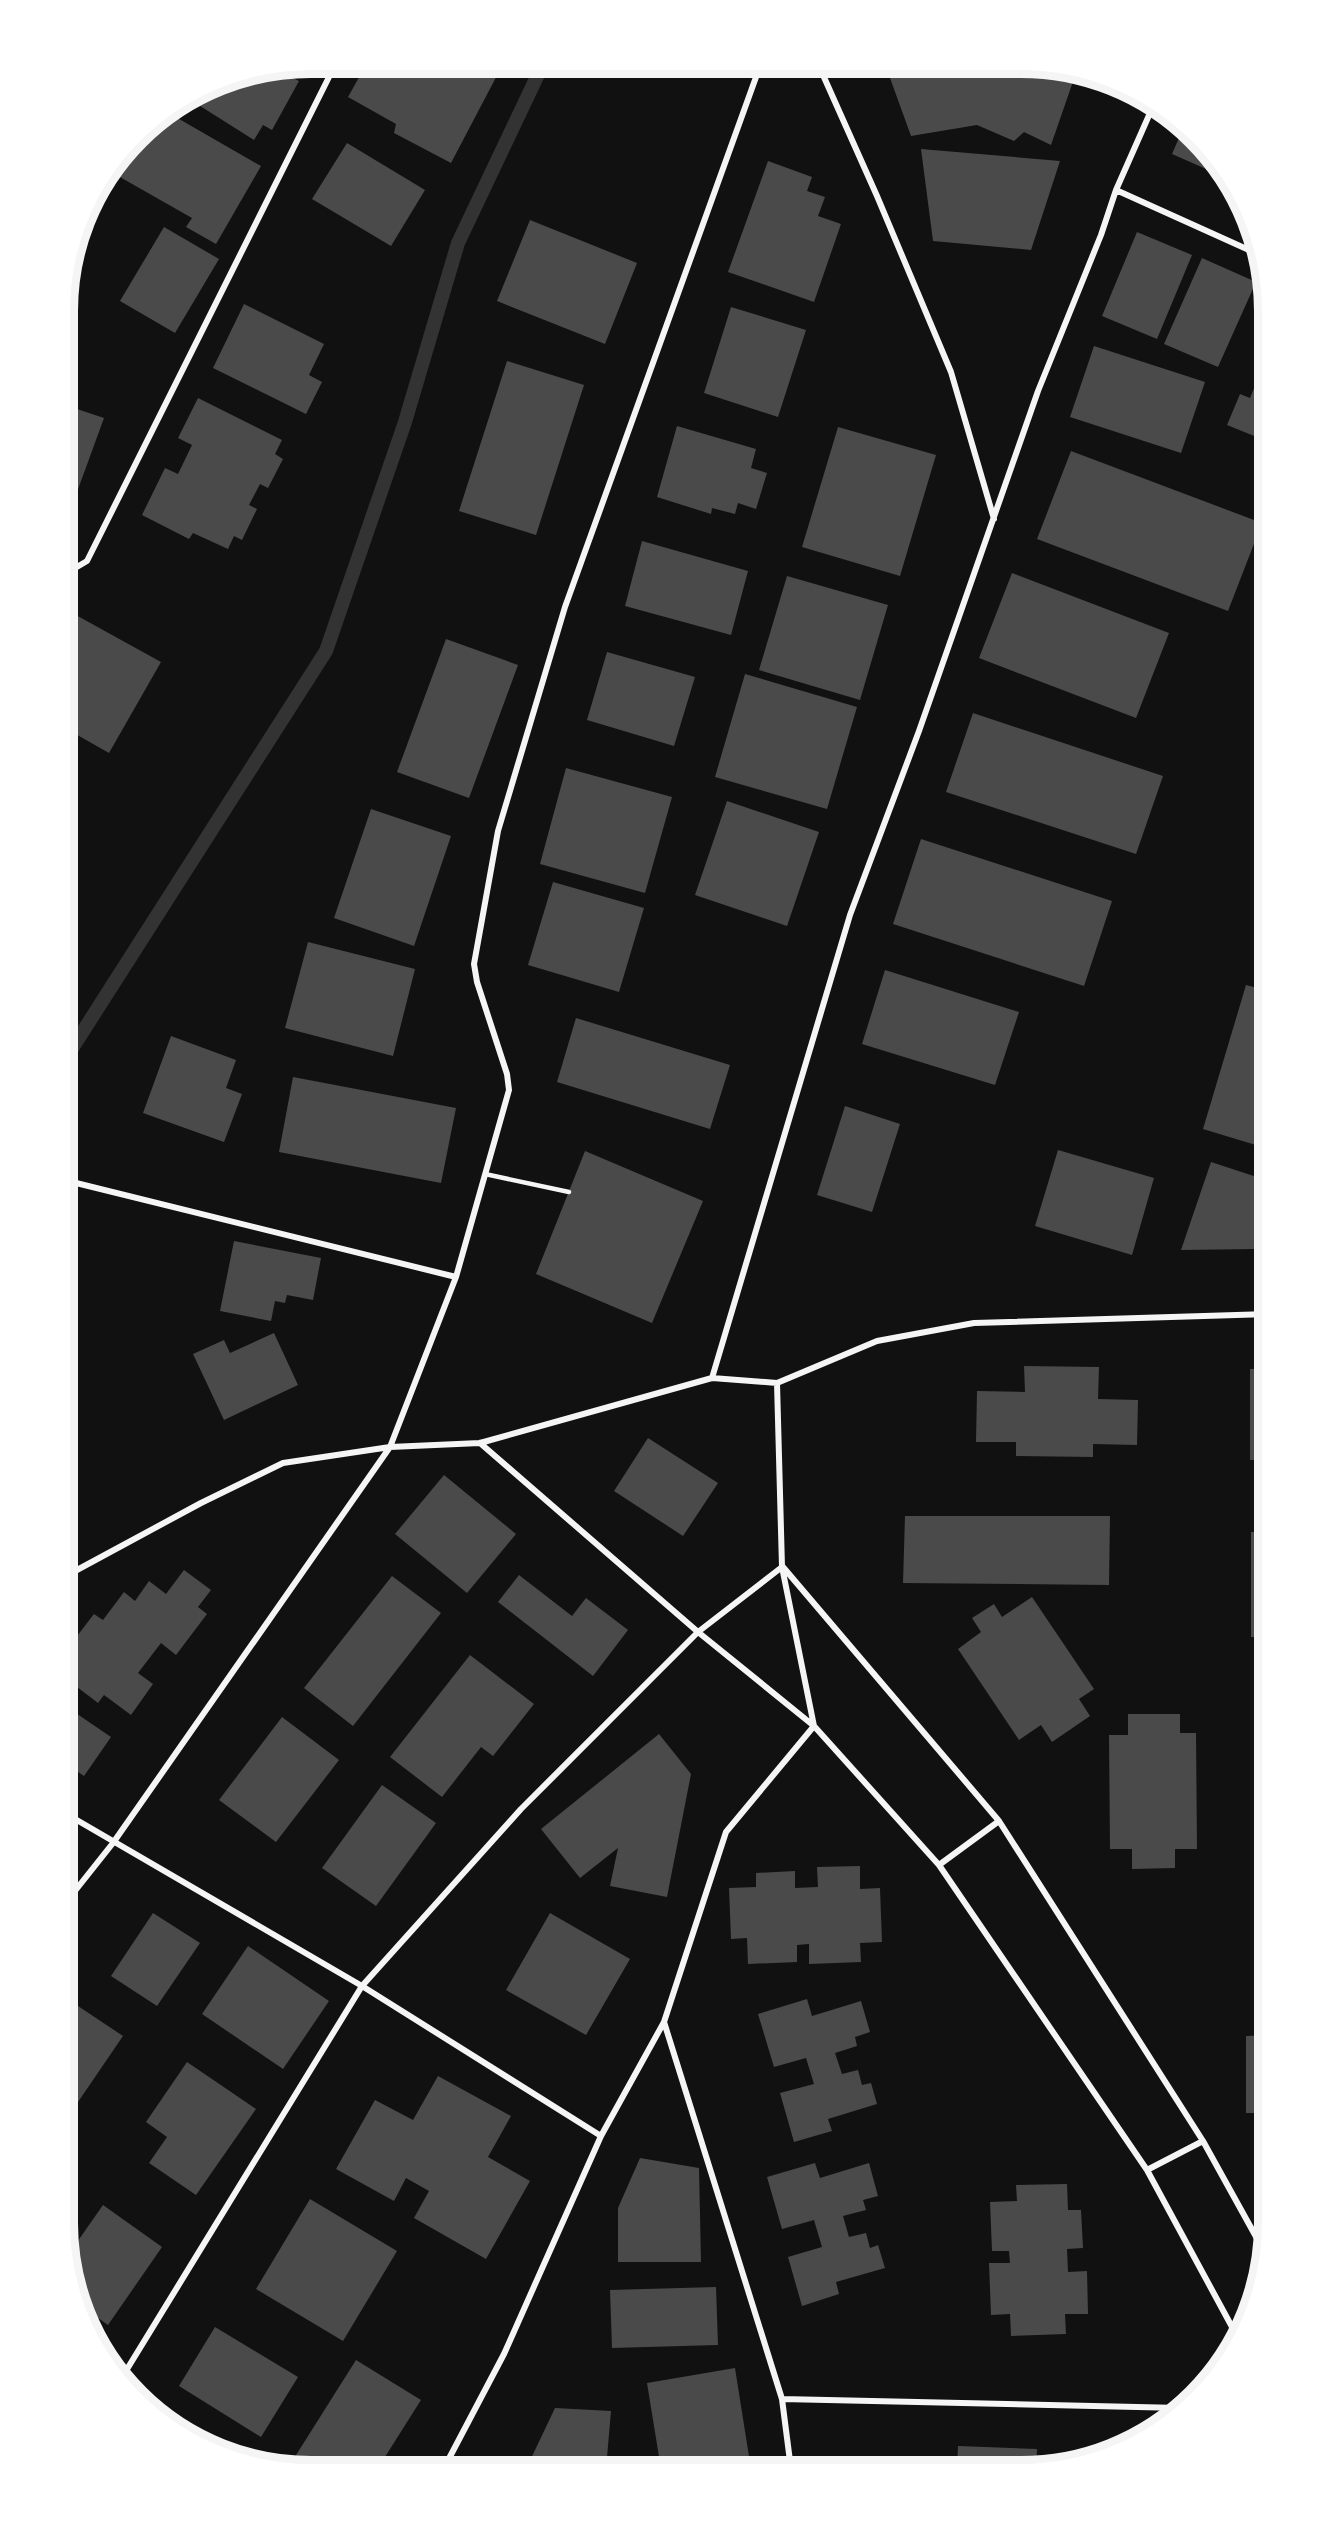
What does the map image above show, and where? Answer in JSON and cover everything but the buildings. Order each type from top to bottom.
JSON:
[{"type":"street","points":[[74,569],[87,561],[330,74]]},
{"type":"street","points":[[74,1892],[114,1843],[390,1447],[456,1277],[509,1090],[507,1074],[477,982],[474,964],[498,831],[566,607],[757,74]]},
{"type":"street","points":[[823,74],[951,372],[994,520]]},
{"type":"street","points":[[712,1378],[850,915],[919,731],[1038,391],[1101,235],[1116,189],[1151,112]]},
{"type":"street","points":[[1116,189],[1250,251]]},
{"type":"street","points":[[74,1182],[456,1277]]},
{"type":"street","points":[[74,1572],[201,1503],[283,1463],[390,1447],[480,1443],[712,1378],[777,1383],[878,1341],[974,1323],[1258,1314]]},
{"type":"street","points":[[777,1383],[782,1567],[814,1726]]},
{"type":"street","points":[[480,1443],[698,1632],[814,1726],[939,1865],[1146,2169],[1233,2329]]},
{"type":"street","points":[[126,2371],[362,1986],[521,1809],[698,1632],[782,1567]]},
{"type":"street","points":[[782,1567],[999,1821],[1203,2141],[1258,2240]]},
{"type":"street","points":[[448,2460],[504,2354],[601,2136],[664,2022],[726,1832],[814,1726]]},
{"type":"street","points":[[74,1819],[362,1986],[601,2136]]},
{"type":"street","points":[[939,1865],[999,1821]]},
{"type":"street","points":[[664,2022],[782,2399],[790,2460]]},
{"type":"street","points":[[1146,2169],[1203,2141]]},
{"type":"street","points":[[782,2399],[1170,2408]]},
{"type":"lane","points":[[485,1173],[569,1192]]},
{"type":"waterway","points":[[74,1045],[326,651],[405,422],[458,243],[538,74]]}]
